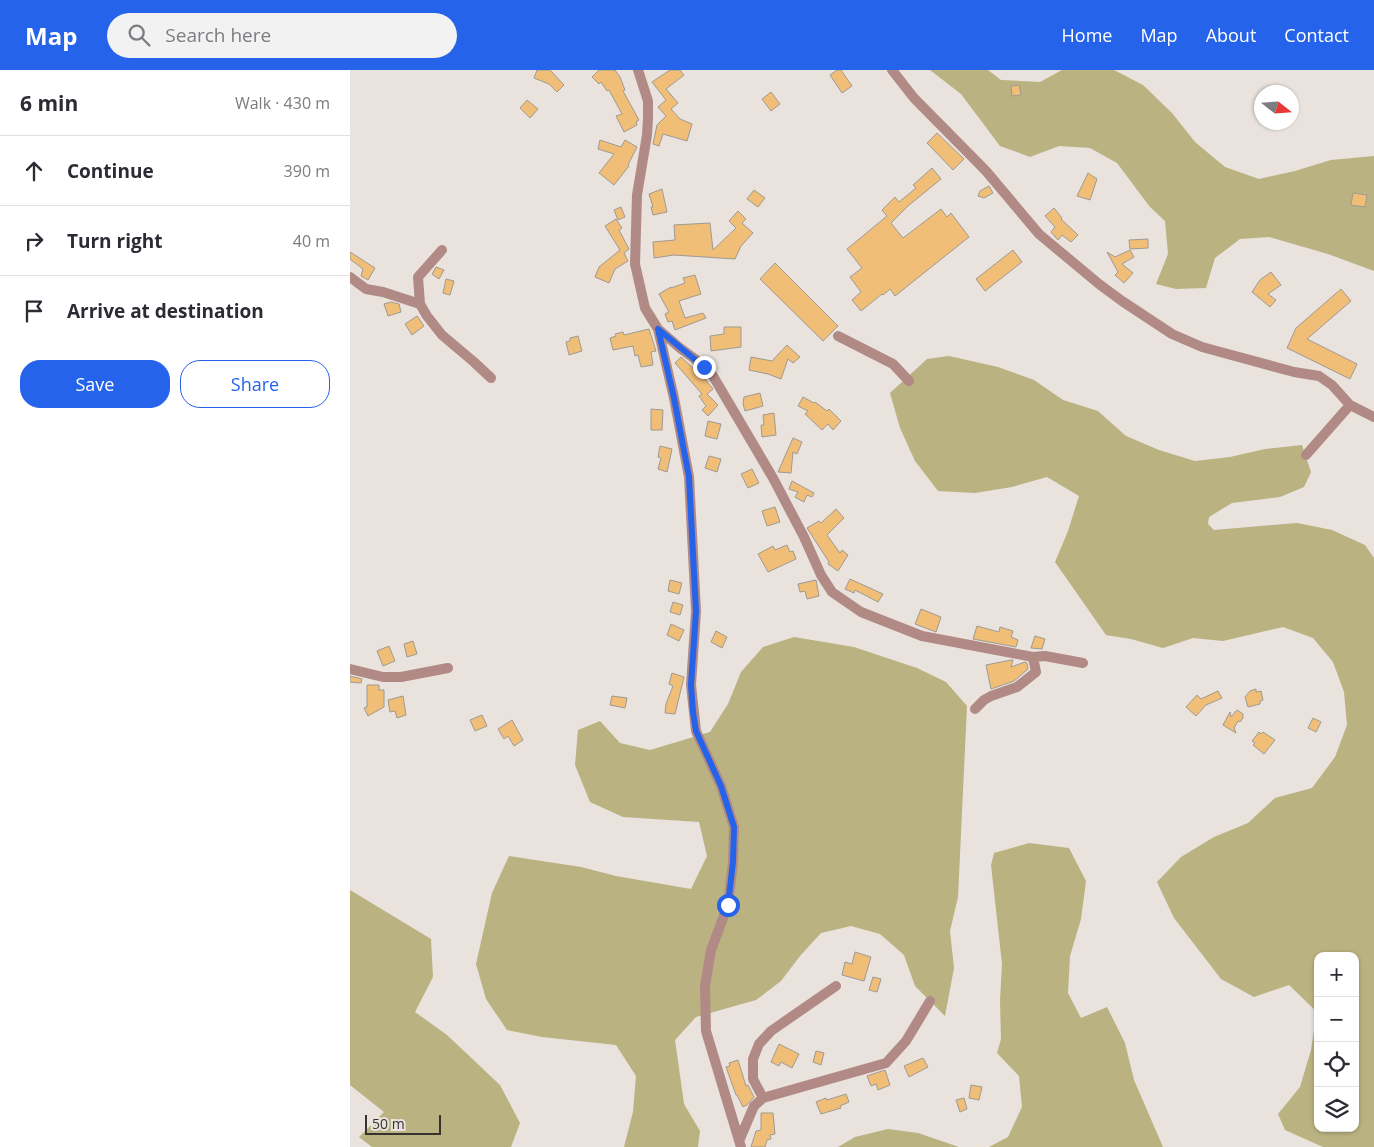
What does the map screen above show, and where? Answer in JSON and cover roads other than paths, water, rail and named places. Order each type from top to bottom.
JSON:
[{"type":"street","points":[[638,70],[648,101],[647,136],[637,195],[635,264],[645,308],[658,329],[713,376],[772,478],[804,537],[821,575],[832,592],[861,612],[922,636],[1033,657],[1045,656],[1083,663]]},
{"type":"street","points":[[892,70],[914,98],[986,171],[1039,234],[1122,301],[1172,334],[1202,346],[1294,372],[1319,376],[1332,385],[1350,406],[1374,417]]},
{"type":"street","points":[[442,250],[418,277],[420,304],[442,335],[491,378]]},
{"type":"street","points":[[350,276],[366,289],[420,304]]},
{"type":"street","points":[[658,329],[674,398],[689,477],[696,611],[691,685],[693,712],[696,731],[721,786],[734,827],[733,862],[728,905],[712,950],[705,986],[706,1031],[740,1144]]},
{"type":"street","points":[[838,336],[893,364],[909,381]]},
{"type":"street","points":[[1306,455],[1350,406]]},
{"type":"street","points":[[975,709],[991,696],[1017,687],[1032,676],[1036,672],[1033,657]]},
{"type":"street","points":[[350,669],[383,677],[401,677],[448,668]]},
{"type":"street","points":[[763,1098],[753,1079],[753,1059],[759,1044],[771,1031],[836,986]]},
{"type":"street","points":[[740,1144],[754,1106],[763,1098],[886,1063],[906,1042],[930,1001]]}]
